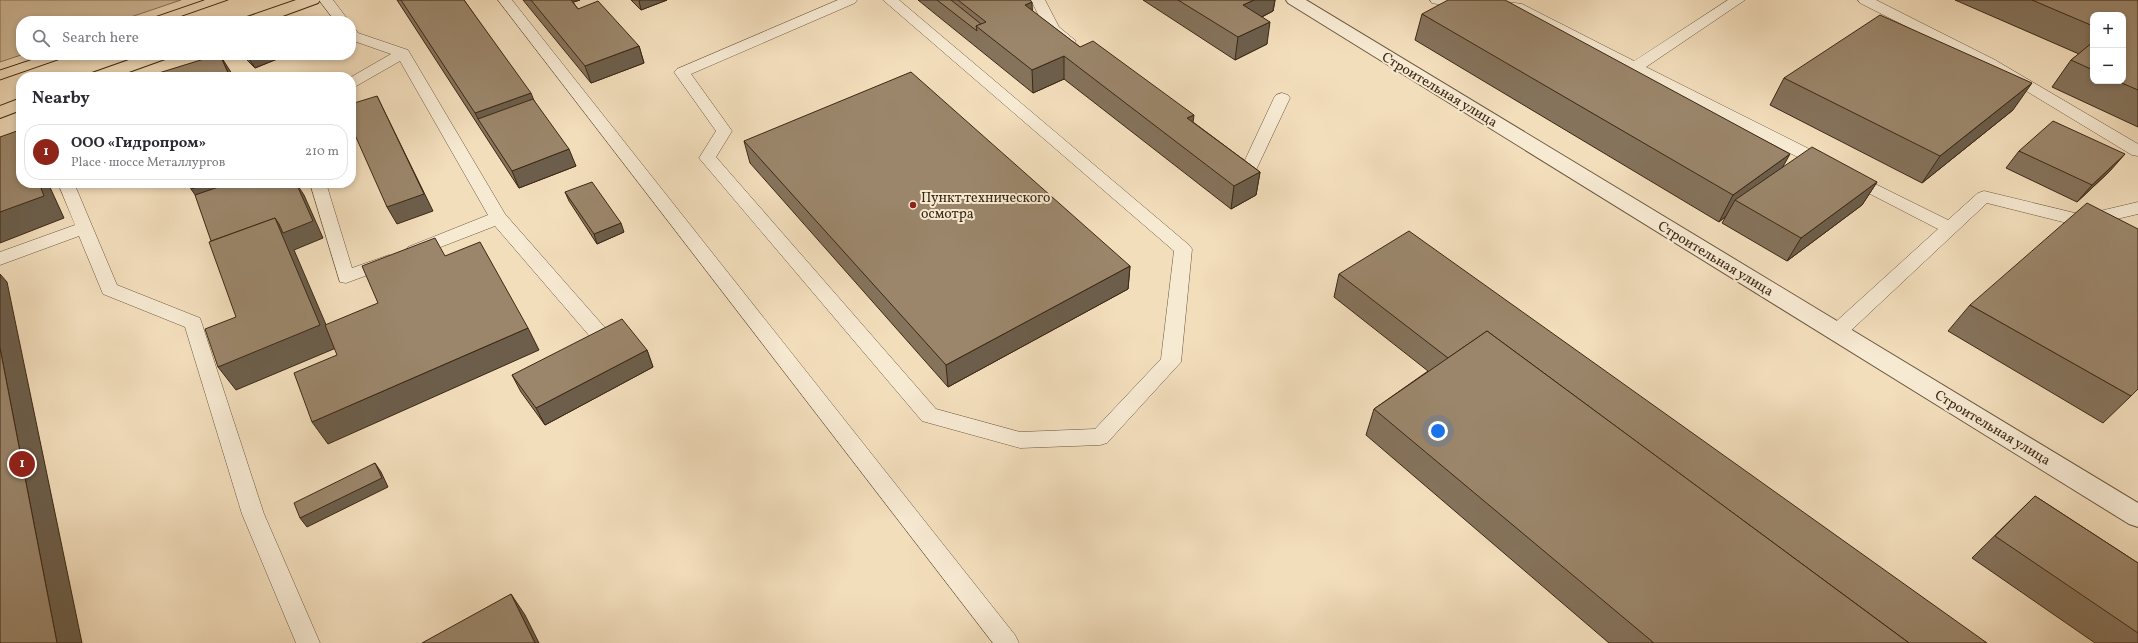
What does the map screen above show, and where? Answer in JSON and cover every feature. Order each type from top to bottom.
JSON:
[{"type":"main road","points":[[268,16],[312,0]]},
{"type":"main road","points":[[112,72],[145,60]]},
{"type":"main road","points":[[0,112],[16,106]]},
{"type":"street","name":"Строительная улица","points":[[1294,0],[2138,516]]},
{"type":"lane","points":[[326,0],[338,16]]},
{"type":"lane","points":[[505,0],[1007,643]]},
{"type":"lane","points":[[850,0],[682,72],[724,131],[706,158],[929,415],[1020,440],[1100,437],[1172,362],[1183,249],[890,0]]},
{"type":"lane","points":[[1038,0],[1053,29],[1084,52]]},
{"type":"lane","points":[[1437,0],[1515,3],[1635,67],[1950,228]]},
{"type":"lane","points":[[1635,67],[1738,0]]},
{"type":"lane","points":[[1865,0],[1990,63],[2138,151]]},
{"type":"lane","points":[[356,37],[403,53],[498,218],[600,335]]},
{"type":"lane","points":[[356,81],[403,53]]},
{"type":"lane","points":[[1222,152],[1248,170],[1282,98]]},
{"type":"lane","points":[[68,188],[110,289],[193,324],[253,514],[308,643]]},
{"type":"lane","points":[[319,188],[346,277],[498,218]]},
{"type":"lane","points":[[1838,332],[1984,197],[2083,221],[2138,208]]},
{"type":"lane","points":[[0,259],[84,228]]},
{"type":"shaded area","points":[[0,0],[181,0],[134,16],[16,16],[16,57],[0,62]]},
{"type":"building","points":[[401,0],[464,0],[531,93],[475,113]]},
{"type":"building","points":[[531,0],[571,0],[578,9],[598,1],[639,46],[585,66]]},
{"type":"building","points":[[937,0],[951,0],[981,24],[976,26],[977,31]]},
{"type":"building","points":[[958,0],[1030,0],[1032,2],[1025,5],[1080,47],[1093,41],[1194,115],[1187,118],[1260,172],[1234,186],[1064,56],[1032,70],[976,26],[986,22]]},
{"type":"building","points":[[1178,0],[1254,0],[1243,5],[1270,22],[1238,37]]},
{"type":"building","points":[[1448,0],[1505,0],[1790,154],[1733,195],[1422,14]]},
{"type":"building","points":[[2032,0],[2138,0],[2138,90],[2124,84],[2126,84],[2126,12],[2090,12],[2090,25]]},
{"type":"building","points":[[1880,15],[2032,83],[1940,156],[1784,78]]},
{"type":"building","points":[[2090,44],[2090,69],[2071,60]]},
{"type":"building","points":[[201,60],[222,60],[228,72],[162,72]]},
{"type":"building","points":[[911,72],[1130,266],[946,365],[744,141]]},
{"type":"building","points":[[377,96],[424,194],[387,207],[356,137],[356,102]]},
{"type":"building","points":[[533,99],[569,149],[512,171],[478,119]]},
{"type":"building","points":[[2053,121],[2125,154],[2092,185],[2019,151]]},
{"type":"building","points":[[16,131],[16,188],[41,188],[44,196],[0,212],[0,137]]},
{"type":"building","points":[[1812,147],[1877,182],[1801,238],[1735,200]]},
{"type":"building","points":[[592,182],[621,223],[594,234],[565,192]]},
{"type":"building","points":[[215,188],[298,188],[313,221],[283,233],[275,218],[211,241],[195,195]]},
{"type":"building","points":[[2087,203],[2138,229],[2138,389],[2131,396],[1970,305]]},
{"type":"building","points":[[275,218],[320,325],[218,367],[205,329],[236,317],[209,242]]},
{"type":"building","points":[[1409,231],[1987,643],[1909,643],[1487,331],[1448,358],[1339,274]]},
{"type":"building","points":[[435,238],[445,256],[480,242],[528,328],[312,422],[294,373],[337,355],[325,325],[378,303],[362,266]]},
{"type":"building","points":[[622,319],[647,350],[536,408],[512,375]]},
{"type":"building","points":[[1487,331],[1909,643],[1654,643],[1374,409]]},
{"type":"building","points":[[0,348],[57,643],[0,643]]},
{"type":"building","points":[[375,463],[382,478],[300,518],[294,503]]},
{"type":"building","points":[[2035,496],[2138,563],[2138,633],[1995,536]]},
{"type":"building","points":[[511,594],[535,643],[422,643]]},
{"type":"tram line","points":[[158,16],[204,0]]},
{"type":"tram line","points":[[182,16],[228,0]]},
{"type":"tram line","points":[[0,70],[30,60]]},
{"type":"tram line","points":[[23,72],[58,60]]},
{"type":"tram line","points":[[0,80],[16,74]]},
{"type":"place","name":"Пункт технического осмотра","points":[[913,205]]},
{"type":"place","name":"ООО «Гидропром»","points":[[22,464]]}]
